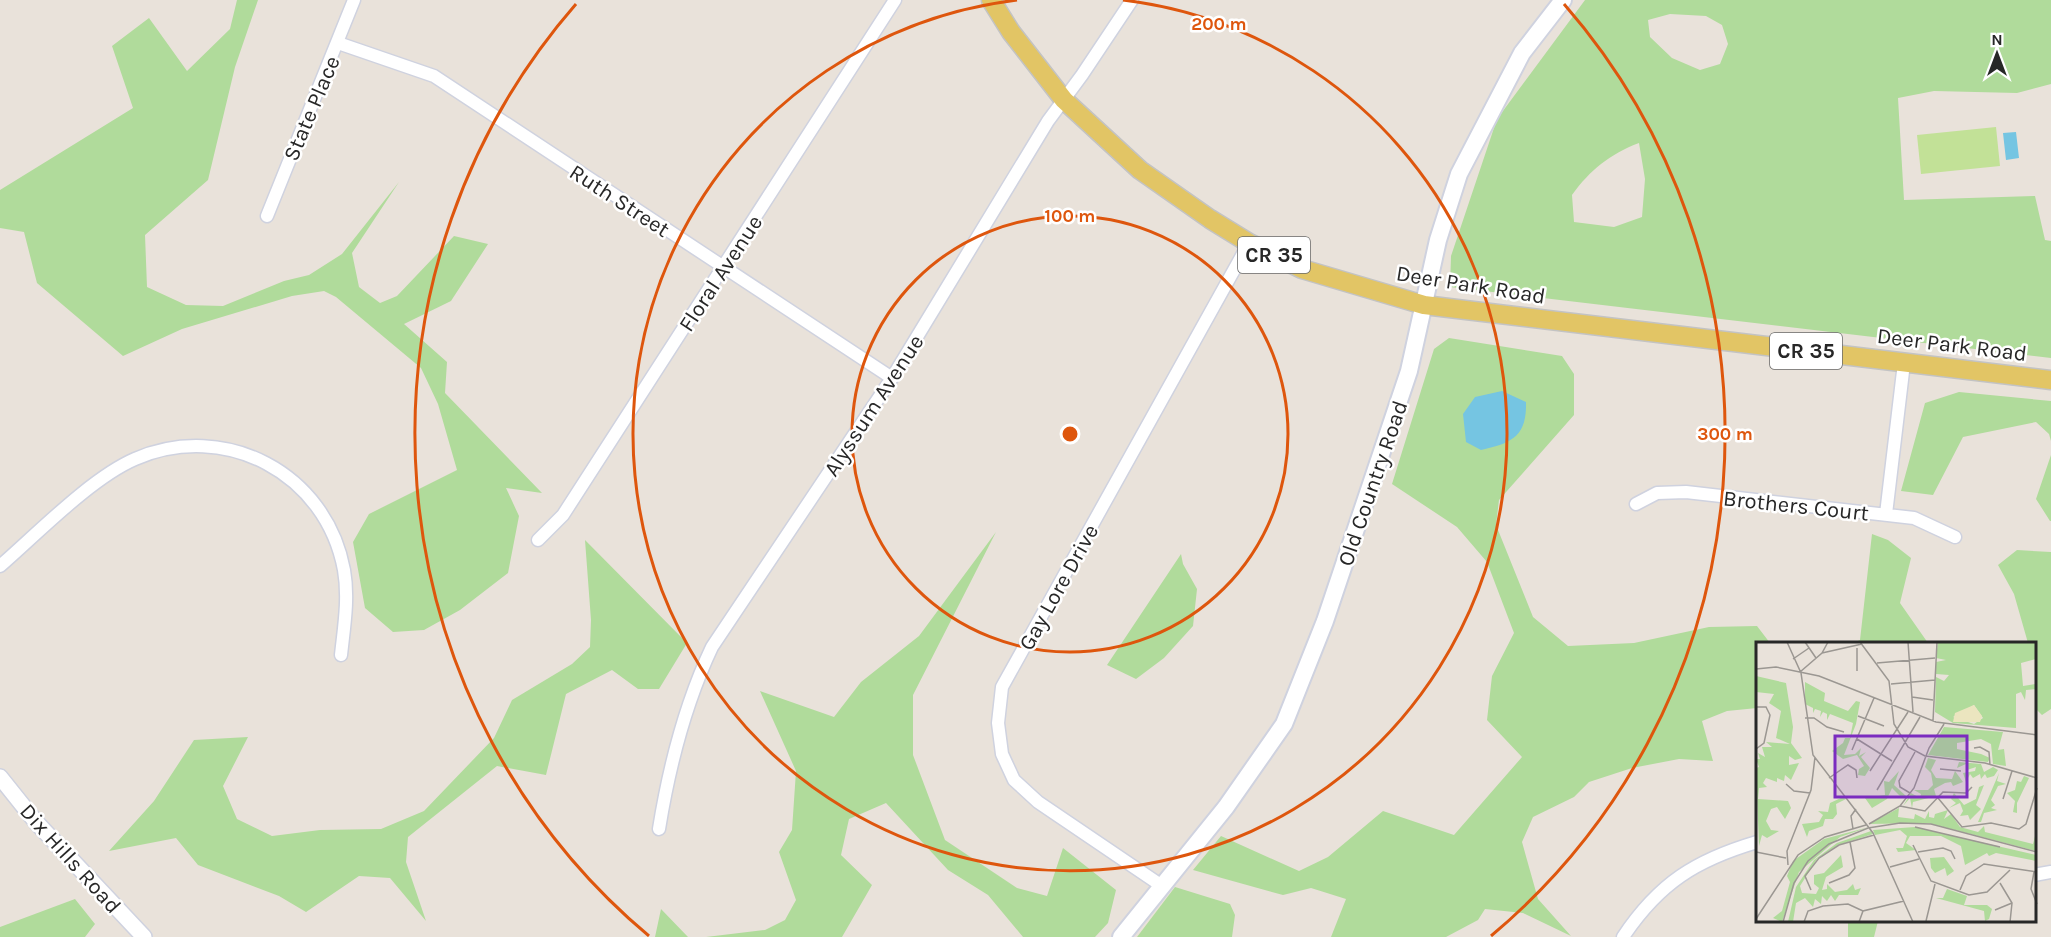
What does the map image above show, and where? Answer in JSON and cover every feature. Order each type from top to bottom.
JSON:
[{"type":"main road","name":"Deer Park Road","points":[[991,0],[1011,32],[1064,100],[1140,170],[1249,243],[1302,269],[1424,305],[2051,380]]},
{"type":"main road","name":"Old Country Road","points":[[1121,937],[1239,791],[1284,724],[1313,654],[1409,371],[1441,230],[1459,174],[1522,53],[1563,0]]},
{"type":"street","name":"State Place","points":[[267,216],[354,0]]},
{"type":"street","name":"Floral Avenue","points":[[538,540],[563,515],[895,0]]},
{"type":"street","name":"Alyssum Avenue","points":[[659,829],[670,774],[695,683],[712,647],[892,378],[1048,121],[1131,0]]},
{"type":"street","name":"Ruth Street","points":[[338,44],[434,76],[892,378]]},
{"type":"street","name":"Gay Lore Drive","points":[[1162,886],[1038,802],[1014,780],[1002,754],[998,723],[1002,687],[1249,243]]},
{"type":"street","points":[[1886,514],[1904,363]]},
{"type":"street","points":[[0,566],[104,477],[135,459],[167,448],[233,449],[266,461],[287,476],[327,520],[344,569],[347,597],[341,656]]},
{"type":"street","name":"Brothers Court","points":[[1636,504],[1657,493],[1686,492],[1914,518],[1955,537]]},
{"type":"street","name":"Dix Hills Road","points":[[0,777],[36,822],[144,937]]},
{"type":"street","points":[[1623,937],[1658,892],[1686,870],[1723,852],[1756,842]]},
{"type":"street","points":[[2036,875],[2051,872]]},
{"type":"green space","points":[[237,0],[258,0],[235,67],[208,180],[145,235],[147,287],[186,305],[223,306],[284,281],[309,275],[342,254],[399,182],[352,253],[359,287],[380,303],[397,296],[454,236],[488,244],[451,301],[404,324],[447,362],[445,393],[542,493],[506,488],[519,516],[508,573],[460,610],[424,630],[393,632],[365,608],[353,542],[369,514],[457,470],[438,404],[421,368],[336,297],[324,291],[292,296],[182,329],[123,356],[37,283],[24,232],[0,228],[0,190],[133,108],[112,46],[149,18],[187,71],[230,29]]},
{"type":"green space","points":[[1585,0],[2051,0],[2051,84],[2017,93],[1934,91],[1898,98],[1904,200],[2035,196],[2045,240],[2051,241],[2051,358],[1450,287],[1451,256],[1497,119]],"holes":[[[1670,14],[1706,16],[1722,25],[1728,44],[1720,64],[1700,70],[1672,58],[1650,37],[1648,20]],[[1639,143],[1645,179],[1642,217],[1614,227],[1574,222],[1572,195],[1579,186],[1593,170],[1619,152]]]},
{"type":"green space","points":[[1996,127],[2000,166],[1921,174],[1917,135]]},
{"type":"green space","points":[[1449,338],[1562,356],[1574,374],[1574,415],[1499,500],[1496,525],[1533,617],[1568,646],[1634,643],[1709,627],[1757,626],[1769,642],[1756,642],[1756,708],[1727,711],[1702,721],[1713,761],[1679,759],[1632,768],[1589,782],[1574,797],[1533,817],[1522,842],[1538,899],[1571,936],[1523,913],[1485,909],[1478,920],[1446,937],[1331,937],[1346,899],[1311,888],[1283,895],[1193,870],[1221,836],[1299,871],[1328,857],[1383,811],[1454,835],[1522,757],[1487,720],[1492,676],[1514,633],[1487,562],[1457,527],[1392,484],[1434,349]]},
{"type":"green space","points":[[1959,392],[2051,401],[2051,441],[2049,434],[2036,422],[1963,437],[1933,495],[1901,491],[1925,403]]},
{"type":"green space","points":[[2051,455],[2051,521],[2050,521],[2036,499]]},
{"type":"green space","points":[[996,532],[913,695],[913,755],[945,840],[1017,888],[1047,896],[1063,848],[1116,890],[1108,923],[1095,937],[1023,937],[988,895],[948,870],[886,803],[849,819],[841,855],[872,885],[842,937],[706,937],[765,930],[785,920],[796,900],[779,852],[792,830],[796,771],[760,691],[834,717],[861,682],[919,636]]},
{"type":"green space","points":[[1872,534],[1888,540],[1911,558],[1900,603],[1927,642],[1855,642],[1860,640]]},
{"type":"green space","points":[[585,540],[687,643],[659,689],[638,689],[612,670],[566,694],[546,775],[497,766],[408,837],[406,862],[426,921],[390,878],[359,876],[306,912],[279,896],[198,865],[176,838],[109,851],[154,801],[194,740],[248,737],[223,786],[237,819],[272,836],[320,830],[381,829],[424,811],[494,738],[512,700],[572,664],[590,647],[591,620]]},
{"type":"green space","points":[[2017,550],[2051,552],[2051,709],[2042,715],[2036,709],[2036,642],[2028,642],[2014,594],[1998,565]]},
{"type":"green space","points":[[1181,554],[1183,564],[1197,589],[1193,626],[1164,658],[1136,679],[1107,665]]},
{"type":"green space","points":[[1175,887],[1230,904],[1235,915],[1232,937],[1137,937]]},
{"type":"green space","points":[[75,899],[95,924],[85,937],[0,937],[0,927]]},
{"type":"green space","points":[[661,909],[688,937],[655,937]]},
{"type":"green space","points":[[1848,922],[1878,922],[1874,937],[1848,937]]},
{"type":"water","points":[[2016,132],[2019,158],[2006,160],[2003,133]]},
{"type":"water","points":[[1502,391],[1526,402],[1524,423],[1520,431],[1509,441],[1481,450],[1466,442],[1463,414],[1475,397]]}]
